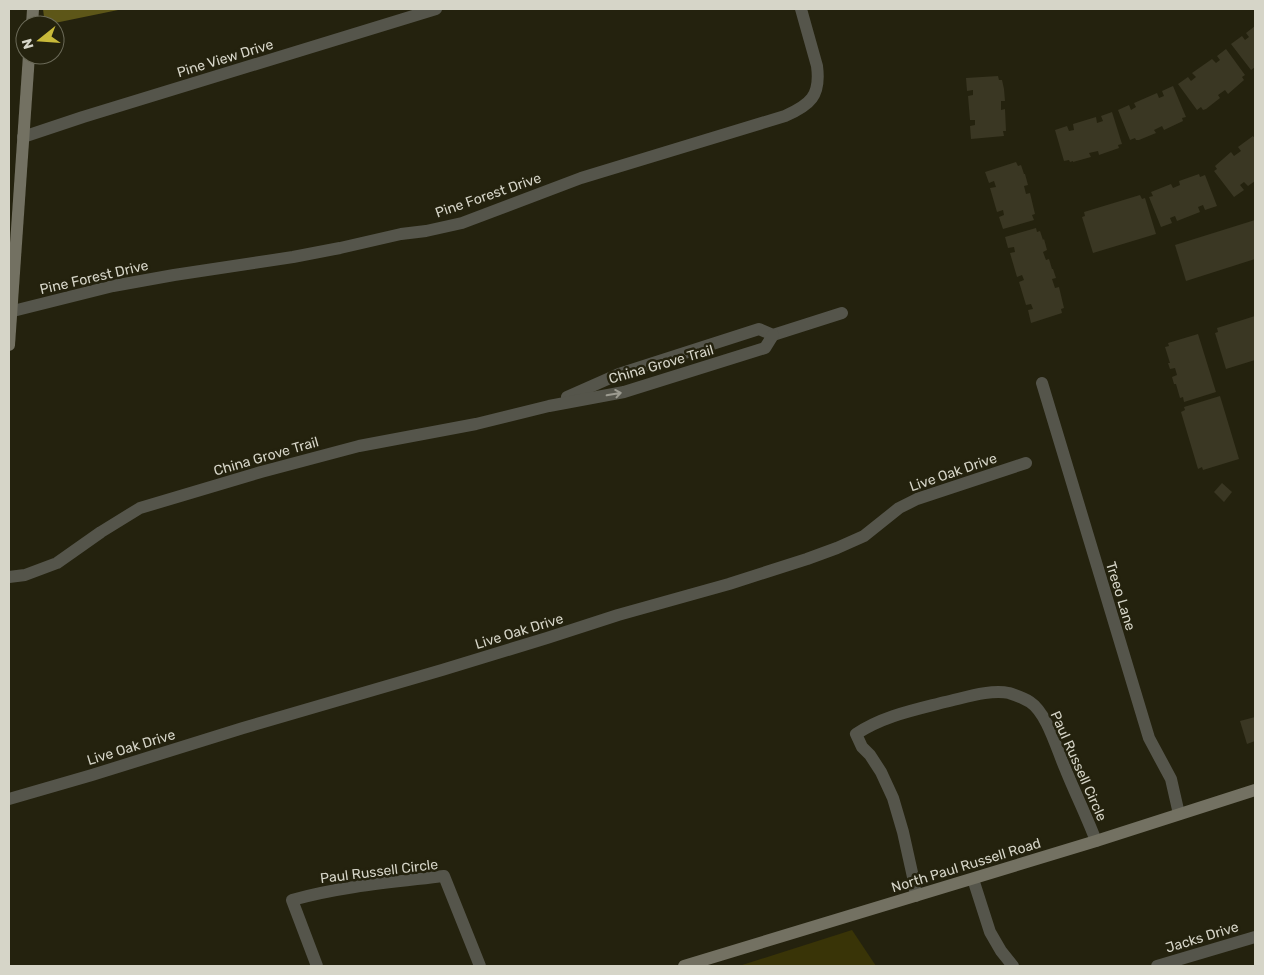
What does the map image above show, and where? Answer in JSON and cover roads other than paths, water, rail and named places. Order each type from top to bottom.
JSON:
[{"type":"street","name":"Pine View Drive","points":[[23,137],[92,114],[436,9]]},
{"type":"street","name":"Pine Forest Drive","points":[[10,311],[113,286],[293,257],[401,234],[426,231],[462,222],[581,178],[785,116],[800,109],[813,98],[819,76],[801,9]]},
{"type":"street","points":[[9,345],[28,65]]},
{"type":"street","name":"China Grove Trail","points":[[549,406],[619,374],[758,329],[772,335],[842,313]]},
{"type":"street","name":"China Grove Trail","points":[[9,577],[24,575],[57,563],[101,532],[140,508],[261,472],[359,446],[476,424],[549,406],[624,392],[765,348],[772,335]]},
{"type":"street","name":"Treeo Lane","points":[[1042,383],[1149,738],[1170,779],[1179,814]]},
{"type":"street","name":"Live Oak Drive","points":[[9,798],[92,775],[807,559],[864,536],[899,508],[917,498],[1026,463]]},
{"type":"street","name":"Paul Russell Circle","points":[[916,896],[905,841],[893,798],[881,772],[870,755],[862,747],[856,734],[868,726],[912,710],[984,693],[1007,693],[1030,702],[1047,724],[1096,842]]},
{"type":"street","name":"North Paul Russell Road","points":[[684,966],[1096,842],[1255,790]]},
{"type":"street","name":"Paul Russell Circle","points":[[316,966],[292,900],[357,886],[444,876],[480,966]]},
{"type":"street","points":[[973,879],[990,932],[1001,951],[1013,966]]},
{"type":"street","name":"Jacks Drive","points":[[1157,966],[1255,937]]}]
